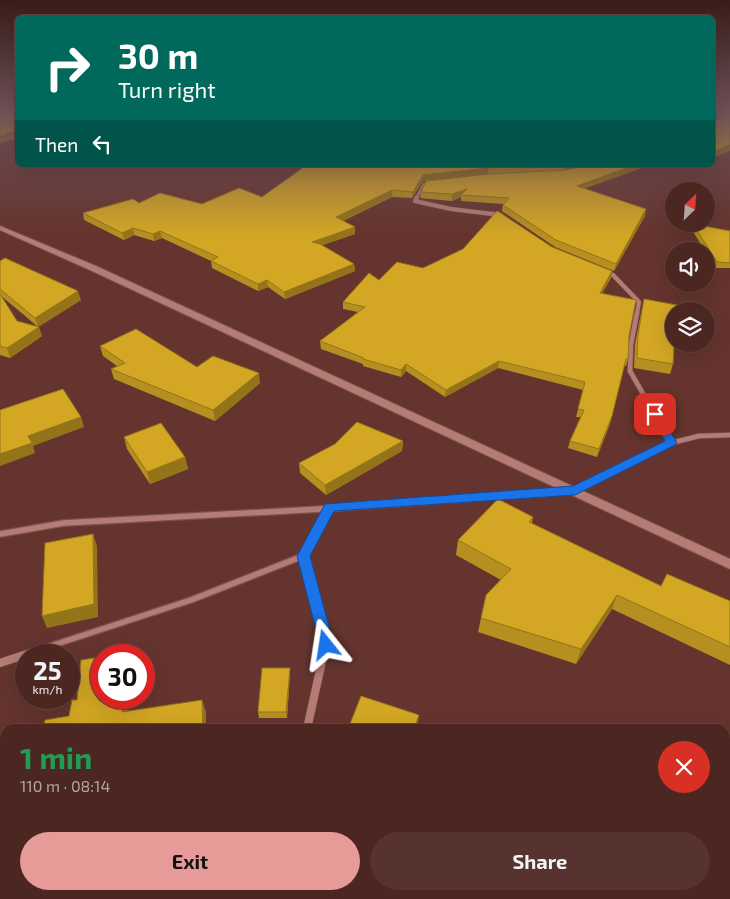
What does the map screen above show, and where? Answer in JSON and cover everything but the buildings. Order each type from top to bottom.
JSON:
[{"type":"street","points":[[432,183],[424,184],[415,201],[451,209],[500,214],[508,219]]},
{"type":"street","points":[[0,228],[92,268],[575,490],[730,564]]},
{"type":"street","points":[[604,272],[613,276],[639,302],[631,344],[630,371],[671,443]]},
{"type":"street","points":[[0,534],[64,523],[575,490],[671,443],[699,436],[730,435]]},
{"type":"street","points":[[0,662],[191,600],[303,556],[330,507]]},
{"type":"street","points":[[303,556],[326,645],[308,724]]},
{"type":"route","points":[[326,645],[303,556],[330,507],[575,490],[671,443],[655,414]]}]
